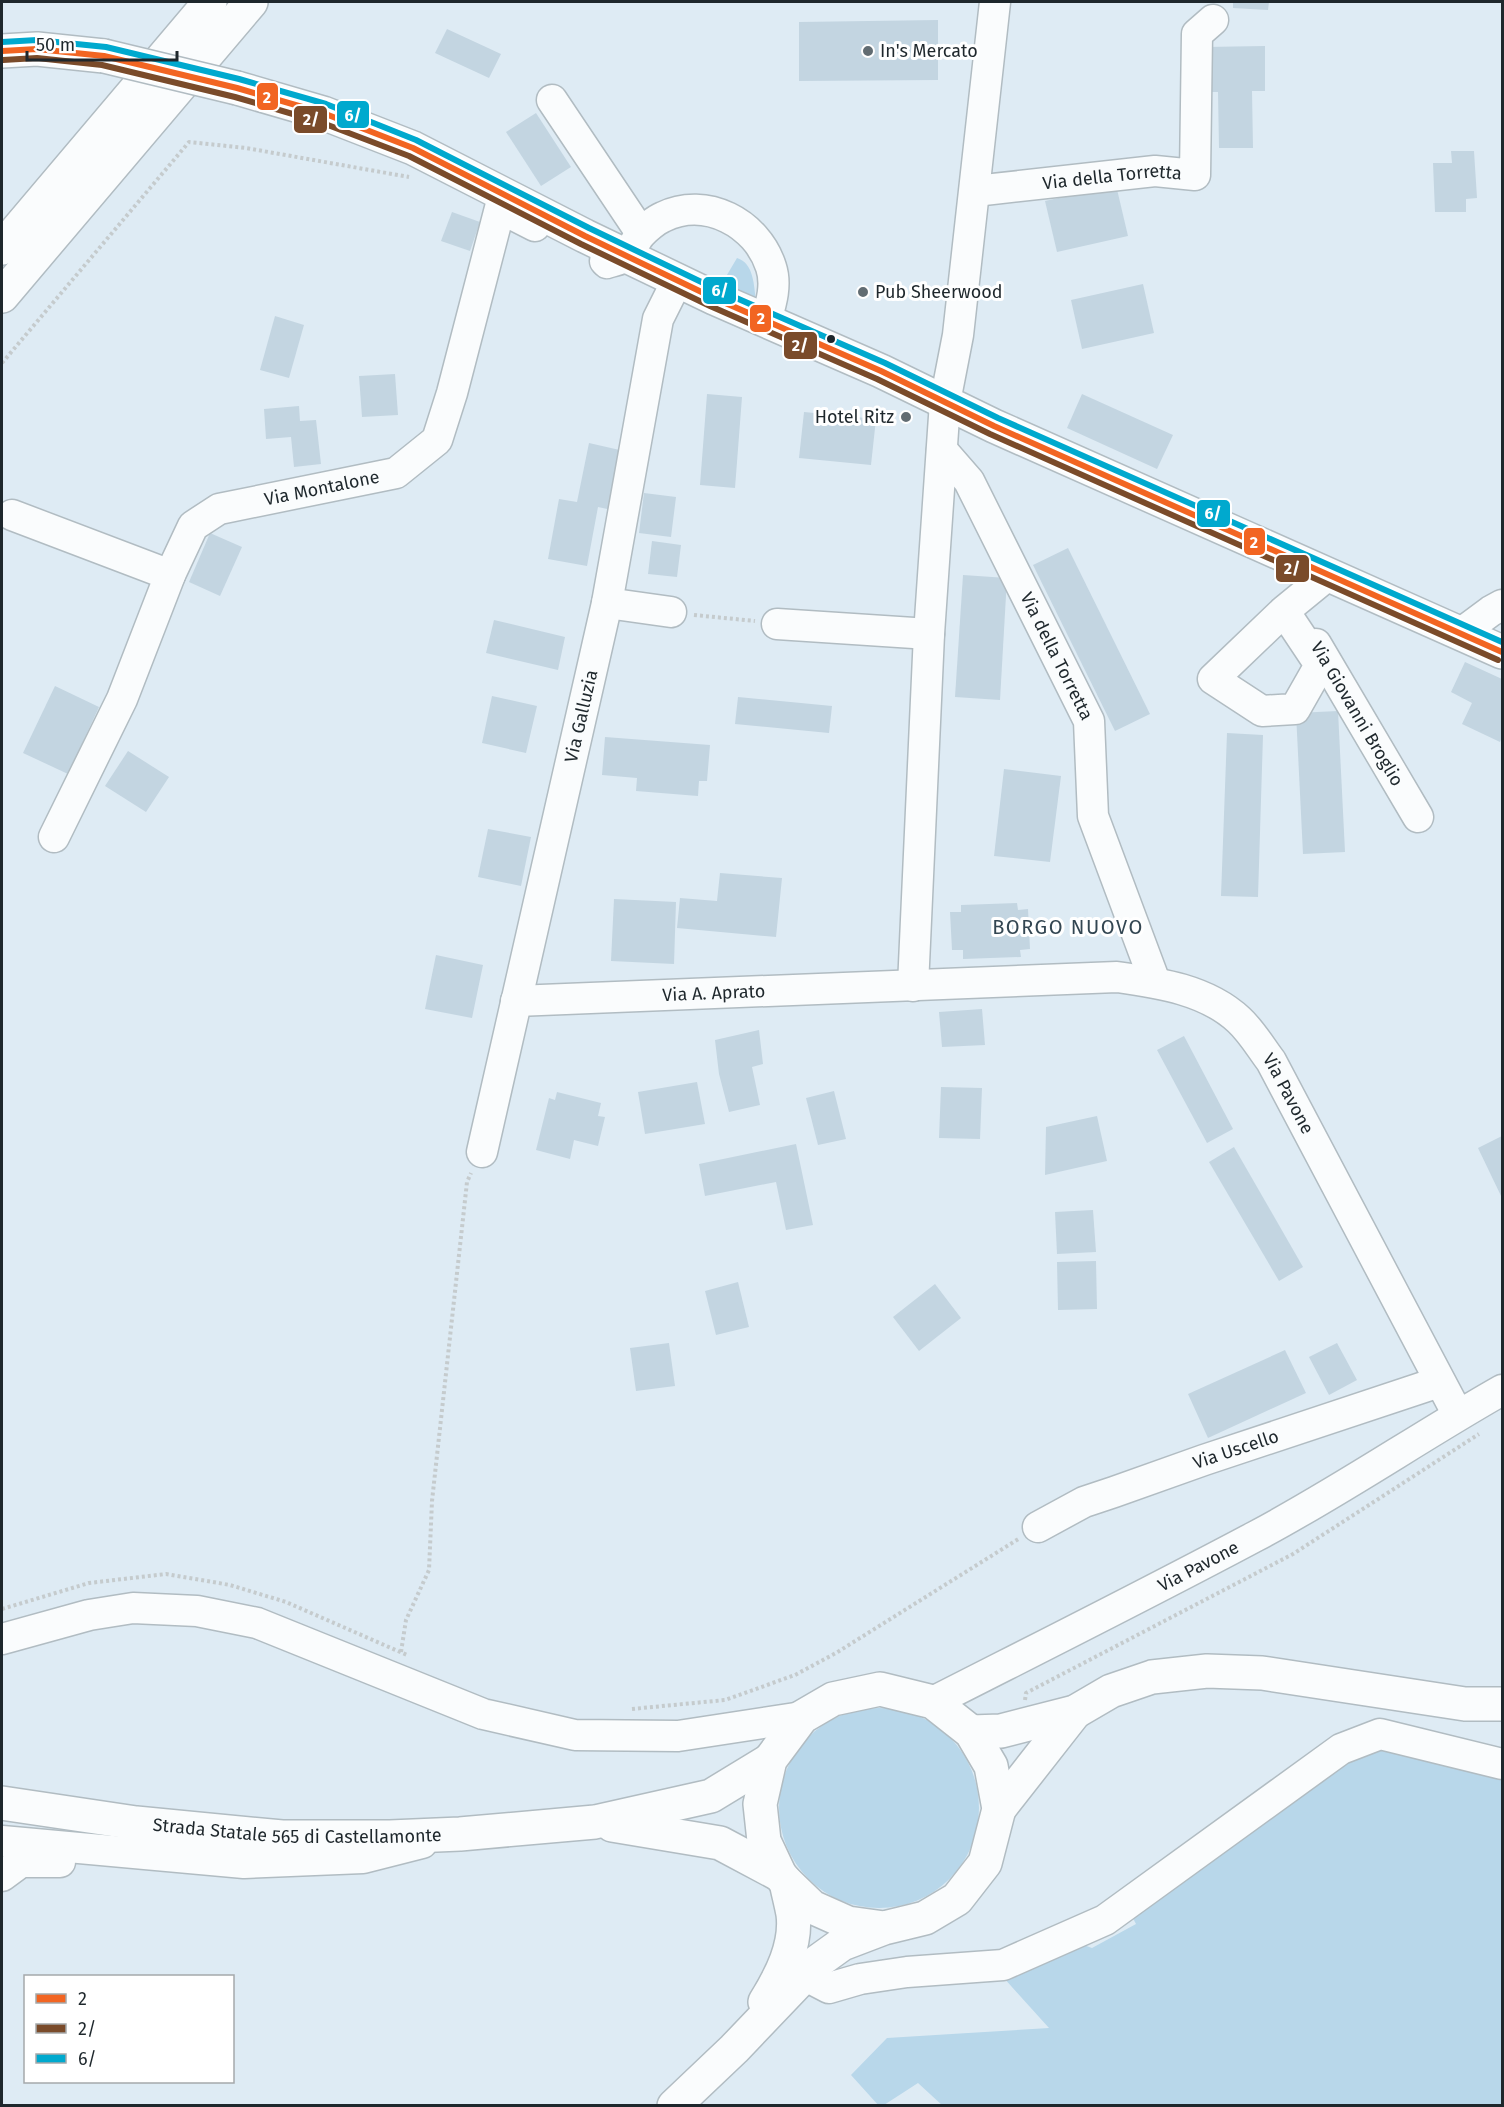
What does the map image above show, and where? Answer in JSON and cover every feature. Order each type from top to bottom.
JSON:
[{"type":"main road","points":[[2,248],[210,2]]},
{"type":"main road","points":[[2,296],[251,2]]},
{"type":"main road","points":[[2,51],[37,49],[104,56],[237,88],[323,113],[413,148],[633,245],[677,282],[881,371],[994,426],[1503,652]]},
{"type":"main road","points":[[970,1732],[1001,1731],[1075,1712],[1111,1691],[1152,1677],[1207,1671],[1262,1673],[1464,1704],[1503,1704]]},
{"type":"main road","points":[[734,2049],[780,1978],[790,1945],[793,1915],[783,1878],[764,1841],[760,1804],[770,1760],[802,1717],[833,1699],[880,1689],[933,1702],[970,1732],[991,1766],[999,1809]]},
{"type":"main road","points":[[674,2106],[734,2049],[804,1975],[842,1944],[884,1928],[926,1918],[957,1899],[985,1863],[999,1809],[1075,1712]]},
{"type":"main road","name":"Strada Statale 565 di Castellamonte","points":[[2,1803],[136,1823],[282,1837],[390,1837],[460,1834],[595,1822],[711,1796],[770,1760]]},
{"type":"main road","name":"Strada Statale 565 di Castellamonte","points":[[595,1822],[720,1843],[783,1878]]},
{"type":"main road","points":[[783,1878],[812,1907],[848,1923],[884,1928]]},
{"type":"street","points":[[913,986],[929,634],[945,402],[958,335],[995,2]]},
{"type":"street","name":"Via della Torretta","points":[[975,191],[1155,171],[1195,175],[1197,34],[1213,20]]},
{"type":"street","points":[[552,100],[633,245],[663,217],[689,210],[716,212],[741,224],[760,243],[772,268],[773,295],[766,321]]},
{"type":"street","name":"Via Montalone","points":[[54,837],[122,699],[170,575],[193,526],[219,509],[396,473],[437,440],[452,393],[500,208],[607,263],[633,245]]},
{"type":"street","name":"Via Galluzia","points":[[482,1152],[607,603],[658,319],[677,282]]},
{"type":"street","name":"Via della Torretta","points":[[942,450],[969,481],[1089,721],[1093,816],[1155,982]]},
{"type":"street","points":[[12,515],[170,575]]},
{"type":"street","points":[[1284,611],[1334,577]]},
{"type":"street","name":"Via Giovanni Broglio","points":[[1334,577],[1312,616],[1310,633],[1418,817]]},
{"type":"street","points":[[607,603],[671,612]]},
{"type":"street","points":[[1460,633],[1503,605]]},
{"type":"street","points":[[777,624],[929,634]]},
{"type":"street","name":"Via Pavone","points":[[1117,977],[1155,982],[1211,999],[1240,1021],[1271,1061],[1458,1415]]},
{"type":"street","name":"Via A. Aprato","points":[[516,1001],[1117,977]]},
{"type":"street","name":"Via Uscello","points":[[1038,1527],[1084,1502],[1439,1382]]},
{"type":"street","name":"Via Pavone","points":[[933,1702],[1257,1536],[1347,1485],[1458,1415],[1503,1390]]},
{"type":"street","points":[[2,1639],[89,1615],[134,1608],[197,1611],[256,1623],[402,1662],[483,1714],[575,1735],[678,1736],[802,1717]]},
{"type":"street","points":[[804,1975],[829,1988],[860,1979],[907,1972],[1003,1965],[1105,1920],[1341,1749],[1380,1734],[1503,1764]]},
{"type":"street","points":[[6,1860],[173,1856],[244,1863],[363,1858],[460,1834]]},
{"type":"path","points":[[2,363],[189,142],[246,148],[420,179]]},
{"type":"path","points":[[671,612],[777,624]]},
{"type":"path","points":[[402,1662],[405,1620],[429,1570],[432,1501],[467,1182],[482,1152]]},
{"type":"path","points":[[630,1709],[725,1701],[795,1675],[836,1653],[1038,1527]]},
{"type":"shaded area","points":[[737,258],[743,261],[750,270],[756,301],[721,285]]},
{"type":"shaded area","points":[[869,1708],[889,1708],[917,1715],[950,1737],[972,1770],[979,1798],[979,1818],[972,1846],[950,1879],[917,1901],[889,1908],[869,1908],[841,1901],[823,1891],[802,1872],[783,1837],[779,1818],[779,1798],[786,1770],[796,1752],[815,1731],[850,1712]]},
{"type":"shaded area","points":[[1381,1739],[1502,1769],[1502,2105],[943,2106],[918,2083],[879,2106],[851,2075],[887,2038],[1049,2028],[1003,1977],[1078,1943],[1092,1948],[1136,1924],[1119,1891]]},
{"type":"building","points":[[1233,2],[1269,2],[1268,10],[1233,8]]},
{"type":"building","name":"In's Mercato","points":[[938,20],[938,80],[799,81],[799,22]]},
{"type":"building","points":[[447,29],[501,54],[489,78],[435,53]]},
{"type":"building","points":[[1265,46],[1265,91],[1252,91],[1253,148],[1219,148],[1218,92],[1206,92],[1205,47]]},
{"type":"building","points":[[536,113],[571,167],[541,186],[506,132]]},
{"type":"building","points":[[1451,151],[1474,151],[1477,198],[1466,199],[1466,212],[1435,212],[1433,163],[1452,163]]},
{"type":"building","points":[[1116,185],[1128,236],[1057,252],[1045,201]]},
{"type":"building","points":[[452,212],[480,222],[470,251],[441,241]]},
{"type":"building","points":[[1143,284],[1154,333],[1082,349],[1071,300]]},
{"type":"building","points":[[275,316],[304,325],[289,378],[260,370]]},
{"type":"building","points":[[395,374],[398,415],[362,417],[359,376]]},
{"type":"building","points":[[707,394],[742,397],[735,488],[700,485]]},
{"type":"building","points":[[1082,394],[1173,435],[1157,469],[1067,428]]},
{"type":"building","points":[[299,406],[300,421],[316,420],[321,464],[294,467],[291,437],[266,439],[264,409]]},
{"type":"building","points":[[804,412],[876,419],[871,465],[799,458]]},
{"type":"building","points":[[589,443],[624,451],[612,510],[598,507],[587,566],[548,559],[559,499],[577,502]]},
{"type":"building","points":[[644,493],[676,497],[671,537],[639,533]]},
{"type":"building","points":[[210,533],[242,547],[220,596],[189,582]]},
{"type":"building","points":[[652,541],[681,545],[677,577],[648,574]]},
{"type":"building","points":[[1068,548],[1150,714],[1115,731],[1033,565]]},
{"type":"building","points":[[963,575],[1007,578],[1000,700],[955,697]]},
{"type":"building","points":[[494,620],[565,637],[558,670],[486,653]]},
{"type":"building","points":[[1465,662],[1502,679],[1502,737],[1500,742],[1462,724],[1472,703],[1451,692]]},
{"type":"building","points":[[55,686],[99,707],[68,774],[23,753]]},
{"type":"building","points":[[492,696],[537,706],[526,753],[482,743]]},
{"type":"building","points":[[738,697],[832,706],[829,733],[735,724]]},
{"type":"building","points":[[1338,711],[1345,852],[1303,854],[1296,713]]},
{"type":"building","points":[[1227,733],[1263,735],[1258,897],[1221,896]]},
{"type":"building","points":[[605,737],[710,745],[707,781],[699,781],[698,796],[636,791],[637,778],[602,775]]},
{"type":"building","points":[[128,751],[169,777],[146,812],[105,786]]},
{"type":"building","points":[[1004,769],[1061,776],[1050,862],[994,856]]},
{"type":"building","points":[[488,829],[531,837],[521,886],[478,877]]},
{"type":"building","points":[[720,873],[782,878],[776,937],[677,928],[680,898],[717,901]]},
{"type":"building","points":[[614,899],[676,902],[674,964],[611,961]]},
{"type":"building","points":[[1017,903],[1018,910],[1028,909],[1030,949],[1020,950],[1021,957],[963,959],[963,950],[952,950],[950,912],[961,912],[961,905]]},
{"type":"building","points":[[436,955],[483,965],[472,1018],[425,1009]]},
{"type":"building","points":[[982,1009],[985,1045],[942,1047],[939,1012]]},
{"type":"building","points":[[759,1030],[763,1064],[752,1067],[760,1105],[729,1112],[719,1074],[715,1040]]},
{"type":"building","points":[[1184,1036],[1233,1129],[1207,1143],[1157,1050]]},
{"type":"building","points":[[697,1082],[705,1124],[645,1134],[638,1092]]},
{"type":"building","points":[[941,1087],[982,1088],[980,1139],[939,1138]]},
{"type":"building","points":[[834,1091],[846,1139],[818,1145],[806,1098]]},
{"type":"building","points":[[557,1092],[601,1103],[598,1116],[605,1117],[598,1146],[574,1140],[570,1159],[536,1150],[549,1098],[555,1100]]},
{"type":"building","points":[[1097,1116],[1107,1161],[1045,1175],[1046,1127]]},
{"type":"building","points":[[1502,1136],[1502,1198],[1478,1148]]},
{"type":"building","points":[[796,1144],[813,1225],[786,1230],[776,1182],[705,1196],[699,1164]]},
{"type":"building","points":[[1234,1147],[1303,1267],[1279,1281],[1209,1162]]},
{"type":"building","points":[[1093,1210],[1096,1252],[1057,1254],[1055,1212]]},
{"type":"building","points":[[1096,1261],[1097,1309],[1058,1310],[1057,1262]]},
{"type":"building","points":[[738,1282],[749,1327],[716,1335],[705,1291]]},
{"type":"building","points":[[935,1284],[961,1318],[919,1351],[893,1317]]},
{"type":"building","points":[[669,1343],[675,1386],[636,1391],[630,1348]]},
{"type":"building","points":[[1337,1343],[1357,1380],[1329,1395],[1309,1357]]},
{"type":"building","points":[[1285,1350],[1306,1393],[1208,1438],[1188,1394]]},
{"type":"transit line","name":"6/","points":[[2,42],[37,40],[106,47],[239,79],[326,104],[416,140],[589,228],[718,290],[885,363],[998,418],[1502,642]]},
{"type":"transit line","name":"2","points":[[2,51],[37,49],[104,56],[237,88],[323,113],[413,148],[585,236],[714,298],[881,371],[994,426],[1502,652]]},
{"type":"transit line","name":"2/","points":[[3,60],[37,58],[102,65],[235,97],[320,122],[409,156],[581,244],[710,306],[877,379],[990,434],[1498,660]]},
{"type":"place","name":"In's Mercato","points":[[868,51]]},
{"type":"place","name":"Pub Sheerwood","points":[[863,292]]},
{"type":"place","name":"Hotel Ritz","points":[[906,417]]},
{"type":"district","name":"BORGO NUOVO","points":[[1068,927]]}]
